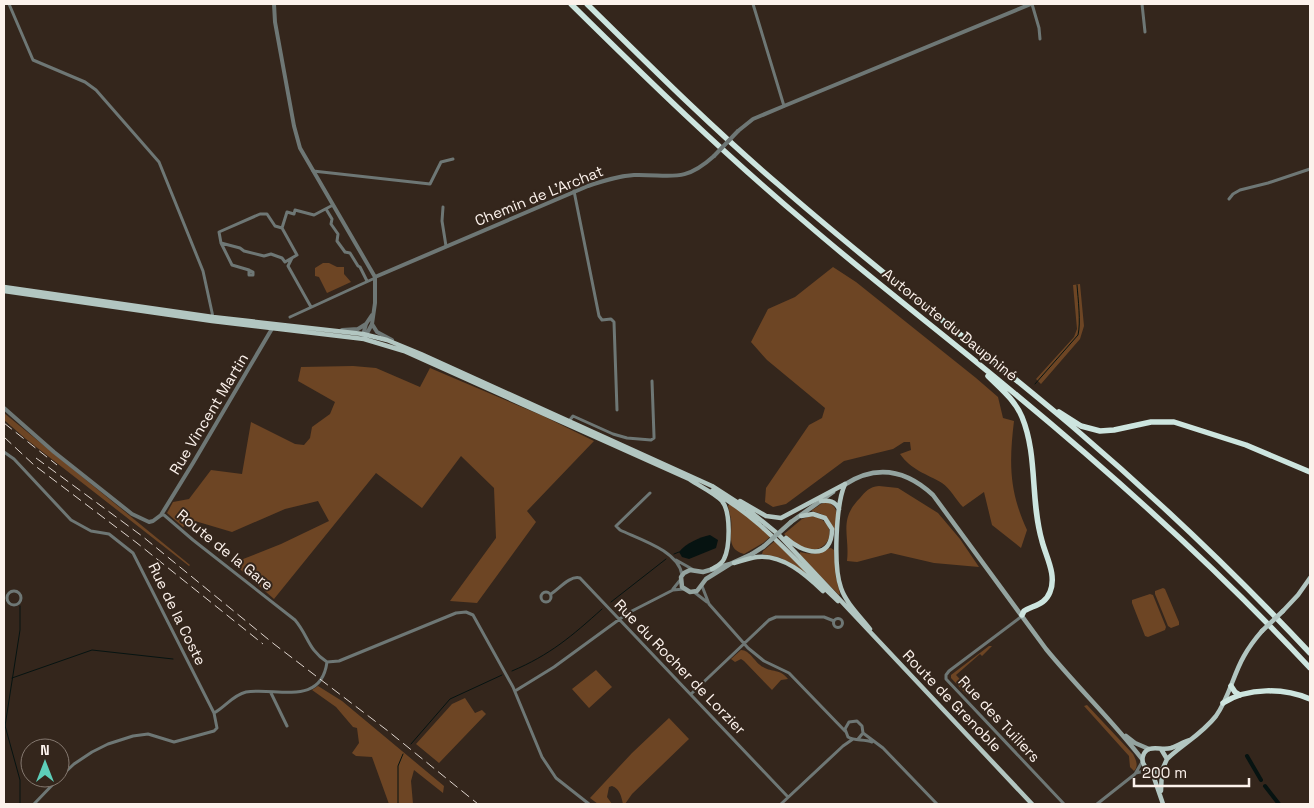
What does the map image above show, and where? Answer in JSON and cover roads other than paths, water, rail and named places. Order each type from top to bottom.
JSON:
[{"type":"highway","name":"Autoroute du Dauphiné","points":[[571,4],[671,102],[742,168],[808,225],[1067,437],[1138,500],[1226,582],[1310,668]]},
{"type":"highway","name":"Autoroute du Dauphiné","points":[[587,4],[676,91],[777,184],[821,222],[1035,395],[1111,460],[1194,535],[1310,653]]},
{"type":"highway","points":[[957,346],[1007,394],[1019,411],[1025,428],[1034,474],[1036,512],[1052,573],[1052,584],[1049,595],[1044,602],[1024,611],[1022,615]]},
{"type":"highway","points":[[1035,395],[1076,423],[1091,429],[1109,430],[1152,422],[1174,422],[1246,445],[1310,472]]},
{"type":"highway","points":[[1231,686],[1240,695]]},
{"type":"highway","points":[[1224,703],[1240,695],[1276,691],[1292,693],[1310,699]]},
{"type":"main road","points":[[4,287],[213,319]]},
{"type":"main road","points":[[4,291],[213,319],[364,336],[404,351],[690,477]]},
{"type":"main road","points":[[274,326],[328,330],[364,336],[405,347],[690,477],[721,500],[728,516],[725,557],[723,561],[712,569]]},
{"type":"main road","points":[[853,615],[829,597],[809,578],[781,561],[769,557],[757,557],[732,564],[699,572],[687,571],[681,577],[684,589],[693,592],[732,564],[763,547],[800,516],[859,476],[883,472],[906,476],[919,483],[940,503],[1046,649],[1119,730],[1150,771],[1163,804]]},
{"type":"main road","name":"Route de Grenoble","points":[[690,477],[727,495],[765,522],[830,588],[891,656],[1032,804]]},
{"type":"main road","name":"Route de Grenoble","points":[[690,477],[725,498],[762,526],[853,615]]},
{"type":"main road","points":[[727,495],[766,516],[777,518],[787,515],[845,484]]},
{"type":"main road","points":[[845,484],[841,494],[836,556],[840,588],[847,600],[891,656]]},
{"type":"main road","points":[[821,501],[832,501],[837,504],[840,510]]},
{"type":"main road","points":[[765,522],[793,545],[802,549],[815,552],[825,548],[832,534],[828,520],[813,514],[800,516]]},
{"type":"main road","points":[[699,572],[703,584]]},
{"type":"main road","points":[[1167,759],[1204,730],[1216,715],[1224,703],[1243,657],[1251,644],[1298,595],[1310,578]]},
{"type":"main road","points":[[1119,730],[1135,743],[1149,749]]},
{"type":"main road","points":[[1142,761],[1145,751],[1149,749],[1170,748],[1191,740]]},
{"type":"main road","points":[[1160,795],[1162,770],[1166,765],[1167,759],[1161,749]]},
{"type":"main road","points":[[1150,771],[1162,770]]},
{"type":"street","points":[[9,4],[33,60],[85,82],[96,90],[159,162],[203,270],[213,319]]},
{"type":"street","points":[[274,4],[275,22],[294,126],[300,148],[375,277],[376,297],[364,336]]},
{"type":"street","points":[[753,4],[784,106]]},
{"type":"street","points":[[1031,4],[1039,28],[1040,39]]},
{"type":"street","name":"Chemin de L'Archat","points":[[375,277],[574,191],[608,179],[634,175],[661,177],[685,175],[699,168],[714,156],[738,131],[753,119],[1031,4]]},
{"type":"street","points":[[1142,4],[1145,32]]},
{"type":"street","points":[[313,170],[430,184],[441,162],[453,159]]},
{"type":"street","points":[[1229,199],[1240,190],[1310,169]]},
{"type":"street","points":[[574,191],[599,316],[602,320],[611,319],[614,322],[617,410]]},
{"type":"street","points":[[282,228],[287,212],[294,214],[295,210],[314,215],[333,205]]},
{"type":"street","points":[[443,207],[442,221],[446,246]]},
{"type":"street","points":[[326,209],[332,218],[331,224],[338,234],[337,241],[345,252],[350,253],[367,281]]},
{"type":"street","points":[[221,243],[264,256],[271,254],[282,258],[285,262],[297,255],[282,228],[275,226],[267,214],[260,214],[219,232],[221,243],[232,265],[249,270]]},
{"type":"street","points":[[292,258],[288,266],[311,307]]},
{"type":"street","points":[[290,317],[375,277]]},
{"type":"street","name":"Rue Vincent Martin","points":[[161,515],[274,326]]},
{"type":"street","points":[[328,330],[358,329],[368,326]]},
{"type":"street","points":[[368,326],[405,347]]},
{"type":"street","points":[[556,419],[570,421],[573,416],[627,438],[651,440],[654,438],[652,381]]},
{"type":"street","name":"Route de la Gare","points":[[4,408],[54,452],[132,514],[149,522],[153,522],[161,515],[164,515],[295,620],[314,652],[327,662]]},
{"type":"street","name":"Rue de la Coste","points":[[4,452],[14,459],[71,520],[90,531],[108,534],[133,553],[214,713]]},
{"type":"street","points":[[650,493],[616,526],[664,550],[693,570]]},
{"type":"street","points":[[673,558],[681,569],[681,577],[673,590]]},
{"type":"street","name":"Rue du Rocher de Lorzier","points":[[551,594],[570,578],[580,578],[788,798]]},
{"type":"street","points":[[703,584],[709,604]]},
{"type":"street","points":[[4,588],[9,593]]},
{"type":"street","points":[[515,691],[554,667],[618,619],[643,604],[673,590],[684,589]]},
{"type":"street","points":[[13,591],[19,593],[20,600],[18,603],[8,602],[7,597],[9,593],[13,591]]},
{"type":"street","points":[[693,592],[709,604],[744,644],[764,662],[789,673],[849,738],[875,743]]},
{"type":"street","points":[[70,768],[92,752],[108,744],[133,736],[148,734],[174,742],[214,731],[217,728],[214,713],[240,694],[248,692],[290,693],[314,687],[326,672],[327,662],[339,660],[456,613],[466,612],[473,615],[479,623],[515,691],[536,742],[550,769],[556,778],[589,804]]},
{"type":"street","name":"Rue des Tuiliers","points":[[1022,615],[949,671],[946,674],[946,679],[1064,804]]},
{"type":"street","points":[[691,694],[769,620],[776,617],[824,616],[834,621]]},
{"type":"street","points":[[270,692],[287,726]]},
{"type":"street","points":[[835,722],[848,723],[854,721],[860,723],[863,733],[888,753],[937,804]]},
{"type":"street","points":[[843,746],[848,723]]},
{"type":"street","points":[[781,804],[843,746],[863,733]]},
{"type":"street","points":[[1097,804],[1135,774],[1142,761]]},
{"type":"street","points":[[1135,774],[1150,771]]},
{"type":"street","points":[[34,804],[50,788]]},
{"type":"waterway","points":[[1035,384],[1078,335],[1077,285]]},
{"type":"waterway","points":[[674,554],[679,552]]},
{"type":"waterway","points":[[611,602],[666,559]]},
{"type":"waterway","points":[[5,726],[20,630],[20,606]]},
{"type":"waterway","points":[[512,671],[526,665],[560,644],[602,609]]},
{"type":"waterway","points":[[12,678],[92,650],[173,659]]},
{"type":"waterway","points":[[411,744],[450,699],[502,675]]},
{"type":"waterway","points":[[4,722],[20,780],[20,804]]},
{"type":"waterway","points":[[398,804],[398,766],[403,754]]},
{"type":"waterway","points":[[1247,756],[1261,780]]},
{"type":"waterway","points":[[1265,786],[1279,804]]},
{"type":"railway","points":[[4,423],[57,465]]},
{"type":"railway","points":[[4,437],[34,465],[137,543],[263,644]]},
{"type":"railway","points":[[36,458],[142,536],[274,644],[388,731],[478,804]]}]
